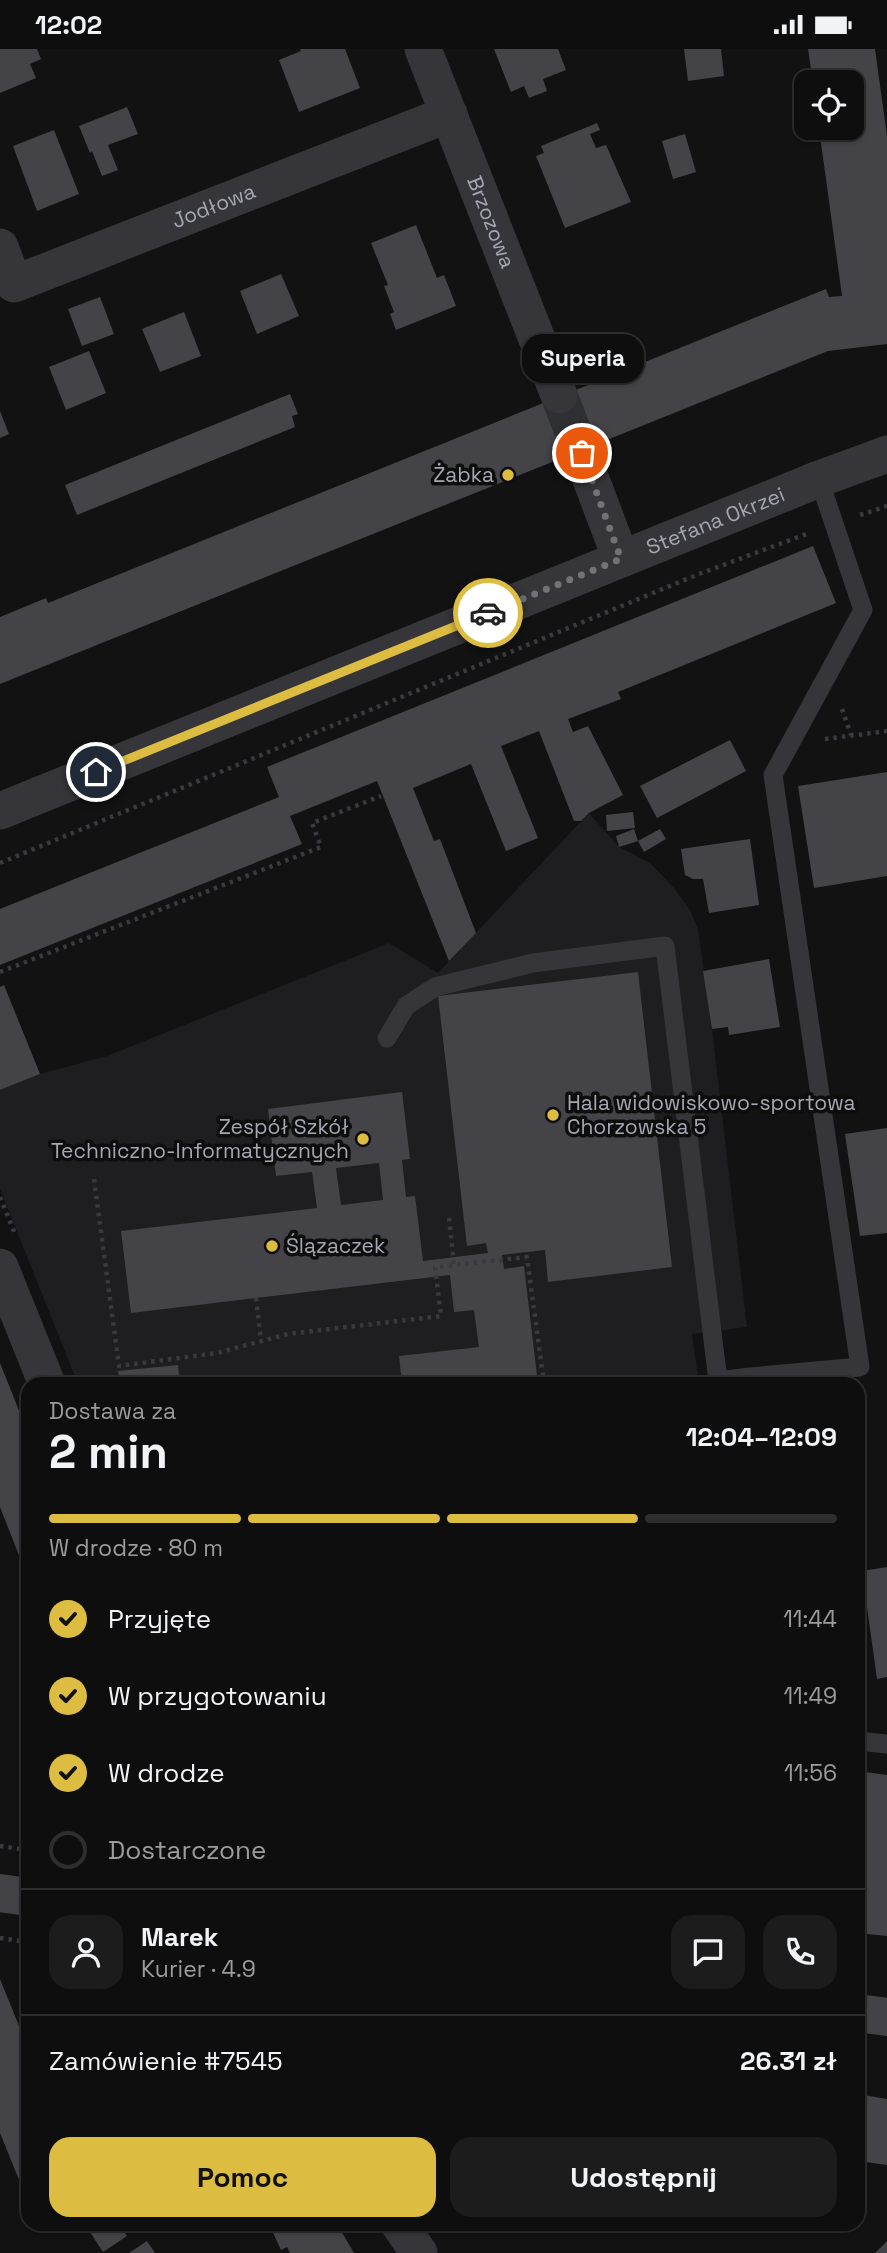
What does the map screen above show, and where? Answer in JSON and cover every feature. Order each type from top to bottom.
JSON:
[{"type":"street","name":"Brzozowa","points":[[423,49],[559,395]]},
{"type":"street","name":"Jodłowa","points":[[0,247],[14,284],[449,114]]},
{"type":"street","points":[[582,453],[621,559]]},
{"type":"street","name":"Stefana Okrzei","points":[[0,811],[819,478],[887,454]]},
{"type":"street","points":[[0,1267],[44,1377]]},
{"type":"street","points":[[0,1893],[21,1896]]},
{"type":"street","points":[[865,2014],[887,2017]]},
{"type":"street","points":[[404,2231],[419,2253]]},
{"type":"lane","points":[[782,1377],[860,1367],[773,775],[863,610],[819,478]]},
{"type":"lane","points":[[387,1038],[406,1006],[435,987],[533,963],[665,946],[718,1377]]},
{"type":"lane","points":[[865,1742],[887,1745]]},
{"type":"path","points":[[0,863],[699,574],[816,531]]},
{"type":"path","points":[[790,746],[887,731]]},
{"type":"path","points":[[0,972],[321,846],[313,823],[381,796]]},
{"type":"path","points":[[94,1179],[118,1366],[217,1353],[288,1334],[441,1316],[435,1268],[527,1257],[543,1377]]},
{"type":"path","points":[[449,1218],[454,1265]]},
{"type":"path","points":[[256,1298],[261,1341]]},
{"type":"path","points":[[0,1846],[21,1849]]},
{"type":"path","points":[[0,1938],[21,1942]]},
{"type":"shaded area","name":"Zespół Szkół Techniczno-Informatycznych","points":[[589,813],[619,847],[650,863],[674,888],[690,910],[698,929],[747,1327],[692,1334],[698,1377],[75,1377],[0,1189],[0,1090],[40,1074],[107,1056],[389,943],[438,973]]},
{"type":"building","points":[[0,49],[37,49],[41,59],[30,64],[36,78],[0,93]]},
{"type":"building","points":[[300,49],[345,49],[360,88],[299,112],[279,60],[301,51]]},
{"type":"building","points":[[494,49],[558,49],[566,70],[543,79],[547,91],[529,98],[524,86],[511,92]]},
{"type":"building","points":[[684,49],[721,49],[724,76],[688,81]]},
{"type":"building","points":[[808,49],[875,49],[887,136],[887,344],[828,351],[0,684],[0,617],[46,598],[48,603],[826,289],[829,297],[842,296],[821,140],[864,140],[864,70],[811,70]]},
{"type":"building","points":[[127,107],[138,134],[108,145],[118,170],[102,176],[79,126]]},
{"type":"building","points":[[597,123],[600,130],[590,134],[596,148],[606,145],[631,202],[565,228],[536,156],[544,153],[541,146]]},
{"type":"building","points":[[54,130],[79,194],[37,211],[13,146]]},
{"type":"building","points":[[685,134],[696,172],[673,179],[662,141]]},
{"type":"building","points":[[416,225],[437,278],[444,275],[456,306],[396,330],[390,314],[394,312],[384,286],[388,285],[371,243]]},
{"type":"building","points":[[281,274],[299,316],[257,334],[240,291]]},
{"type":"building","points":[[100,297],[114,334],[82,346],[68,309]]},
{"type":"building","points":[[184,312],[201,356],[160,372],[142,329]]},
{"type":"building","points":[[89,351],[106,393],[66,410],[49,367]]},
{"type":"building","points":[[290,394],[298,414],[292,416],[295,427],[77,515],[65,485]]},
{"type":"building","points":[[0,411],[9,434],[0,438]]},
{"type":"building","points":[[813,546],[836,603],[618,692],[621,699],[568,719],[573,732],[588,726],[623,795],[589,813],[581,821],[574,821],[539,731],[501,746],[538,838],[506,851],[471,764],[413,788],[434,841],[440,839],[476,933],[449,961],[377,781],[290,816],[302,844],[0,965],[0,909],[279,797],[267,767]]},
{"type":"building","points":[[730,740],[746,771],[657,818],[640,786]]},
{"type":"building","points":[[887,772],[887,876],[814,888],[798,786]]},
{"type":"building","points":[[633,812],[635,828],[607,831],[606,815]]},
{"type":"building","points":[[634,829],[638,841],[619,847],[616,836]]},
{"type":"building","points":[[660,829],[666,839],[644,852],[638,841]]},
{"type":"building","points":[[750,839],[759,905],[709,913],[703,879],[693,879],[685,875],[681,849]]},
{"type":"building","points":[[769,959],[780,1027],[729,1035],[728,1027],[712,1029],[703,971]]},
{"type":"building","points":[[638,972],[672,1267],[548,1282],[545,1250],[502,1255],[504,1269],[524,1266],[537,1377],[401,1377],[399,1356],[479,1347],[474,1310],[454,1312],[450,1275],[131,1313],[121,1231],[317,1208],[312,1172],[276,1176],[268,1109],[402,1092],[410,1159],[402,1160],[406,1197],[415,1196],[423,1261],[488,1253],[486,1243],[467,1246],[438,996]],"holes":[[[379,1163],[383,1200],[341,1205],[336,1168]]]},
{"type":"building","points":[[4,985],[40,1074],[0,1090],[0,987]]},
{"type":"building","points":[[887,1128],[887,1233],[860,1236],[845,1134]]},
{"type":"building","points":[[0,1363],[21,1416],[21,1560],[0,1507]]},
{"type":"building","points":[[178,1365],[179,1377],[119,1377],[118,1371]]},
{"type":"building","points":[[887,1567],[887,1677],[877,1679],[865,1593],[865,1571]]},
{"type":"building","points":[[865,1772],[887,1775],[887,1936],[865,1934]]},
{"type":"building","points":[[0,1979],[21,2031],[21,2185],[0,2133]]},
{"type":"building","points":[[865,2095],[887,2099],[887,2165],[865,2162]]},
{"type":"building","points":[[89,2231],[124,2231],[127,2236],[103,2252]]},
{"type":"building","points":[[272,2231],[341,2231],[354,2253],[290,2253],[287,2247],[281,2250]]},
{"type":"building","points":[[147,2241],[155,2253],[129,2253]]},
{"type":"building","points":[[887,2241],[887,2253],[875,2253]]},
{"type":"tunnel","points":[[559,395],[581,453]]},
{"type":"way so far","points":[[488,613],[621,559],[582,453]]},
{"type":"place","name":"Superia","points":[[582,453]]},
{"type":"place","name":"Żabka","points":[[508,475]]},
{"type":"place","name":"Hala widowiskowo-sportowa Chorzowska 5","points":[[553,1115]]},
{"type":"place","name":"Zespół Szkół Techniczno-Informatycznych","points":[[363,1139]]},
{"type":"place","name":"Ślązaczek","points":[[272,1246]]},
{"type":"route","points":[[96,772],[488,613]]}]
